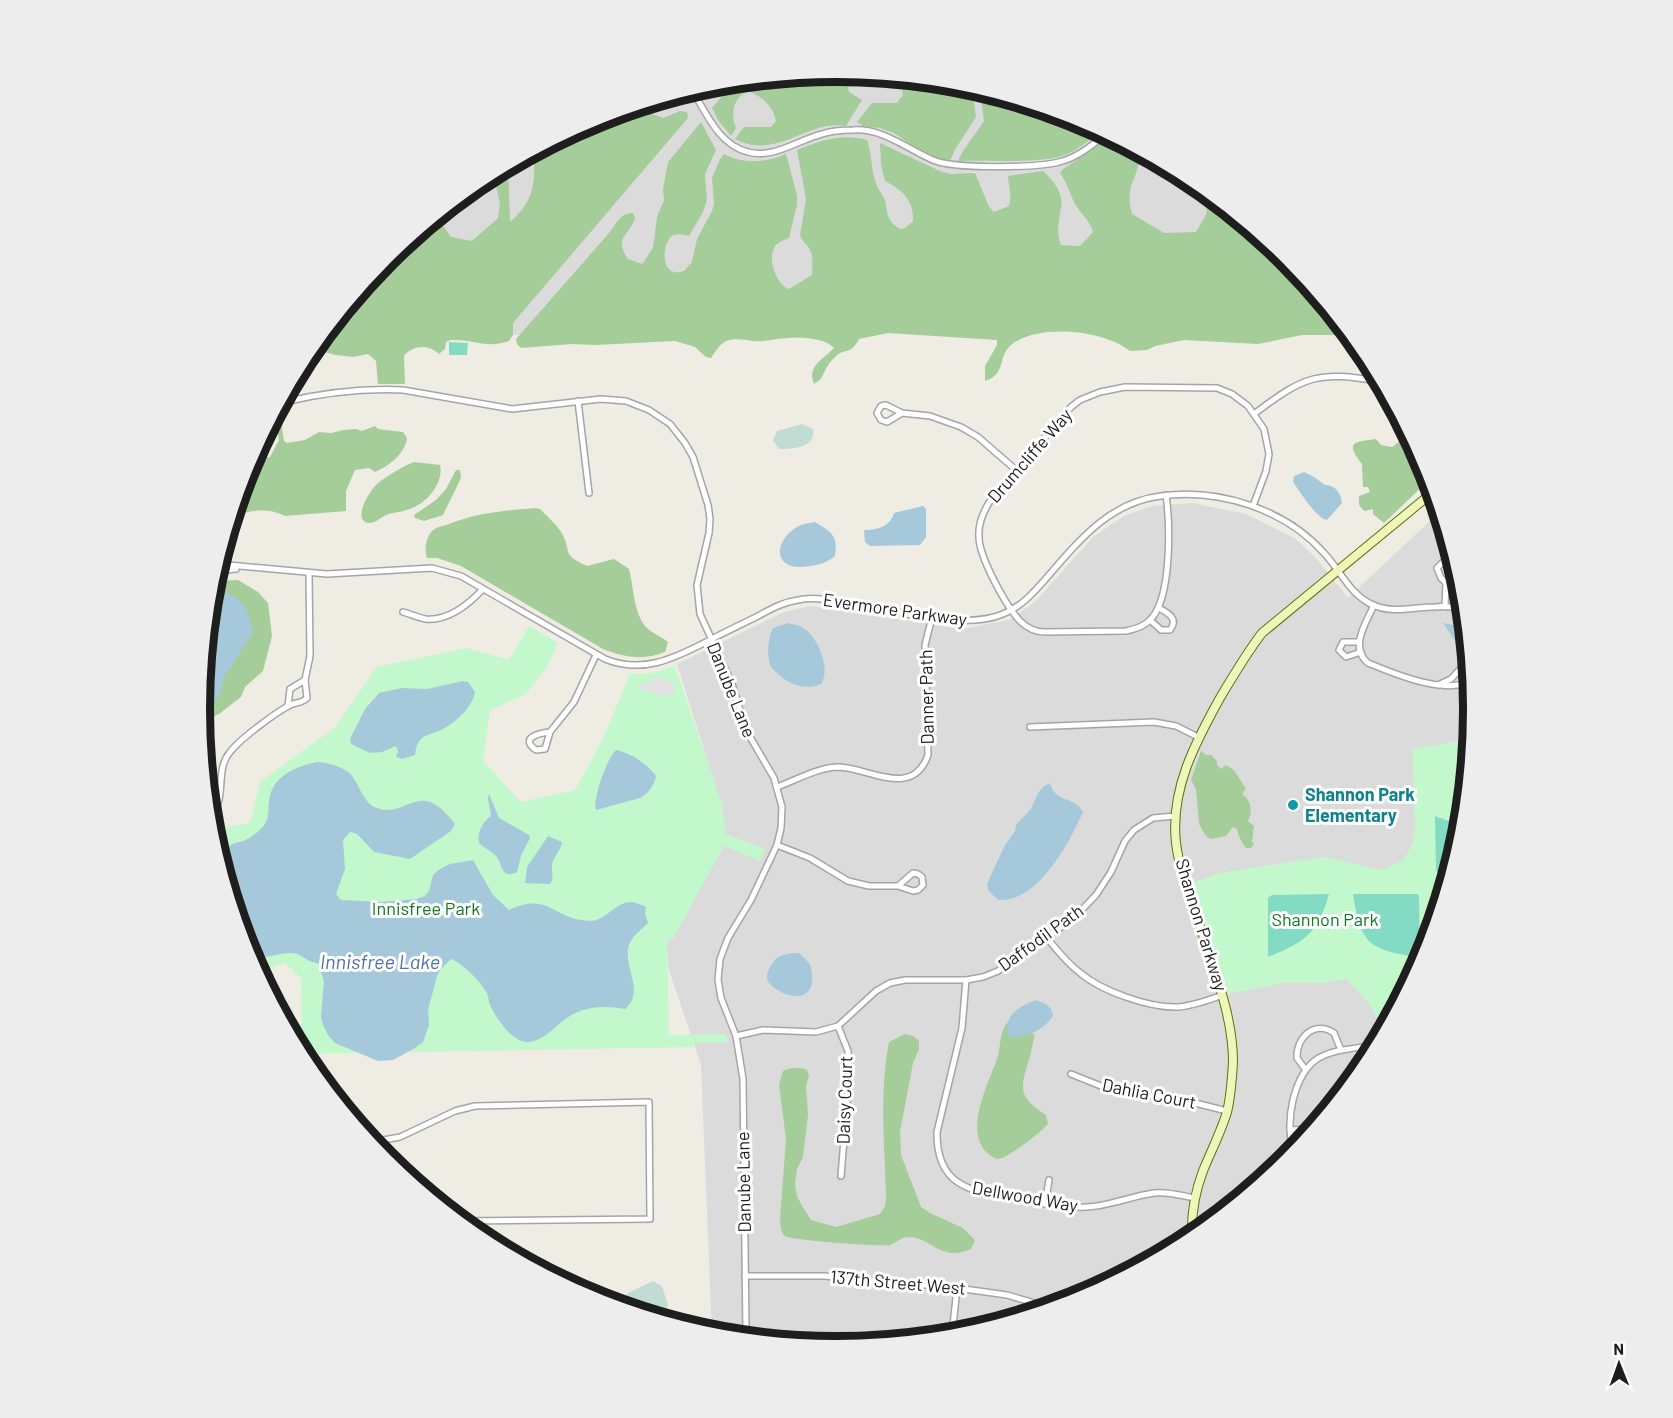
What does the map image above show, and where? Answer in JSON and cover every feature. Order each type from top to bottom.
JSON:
[{"type":"street","points":[[697,99],[718,132],[732,146],[749,153],[768,154],[823,133],[856,129],[889,136],[934,161],[949,165],[1038,165],[1060,162],[1077,155],[1098,140]]},
{"type":"street","points":[[1254,414],[1282,392],[1317,378],[1343,375],[1369,380]]},
{"type":"street","name":"Drumcliffe Way","points":[[1012,610],[987,566],[979,537],[985,509],[1063,414],[1080,400],[1100,392],[1125,387],[1217,388],[1242,400],[1264,429],[1269,454],[1266,471],[1253,506]]},
{"type":"street","name":"Danube Lane","points":[[292,400],[332,392],[385,389],[403,390],[512,409],[610,399],[642,406],[669,424],[690,450],[710,514],[709,533],[698,578],[697,593],[700,614],[732,684],[746,730],[777,787],[782,814],[777,845],[728,938],[720,959],[718,980],[721,998],[736,1036],[743,1079],[746,1328]]},
{"type":"street","points":[[578,401],[589,493]]},
{"type":"street","points":[[902,413],[930,416],[961,427],[978,436],[1016,470]]},
{"type":"street","points":[[1012,610],[1021,622],[1041,632],[1126,631],[1150,620],[1159,608],[1169,547],[1166,495]]},
{"type":"street","name":"Evermore Parkway","points":[[227,565],[327,574],[432,568],[455,574],[611,662],[625,665],[650,665],[666,662],[781,604],[800,599],[827,599],[958,621],[990,619],[1012,610],[1032,595],[1084,535],[1105,518],[1128,505],[1166,495],[1199,495],[1253,506],[1282,519],[1325,553],[1360,597],[1374,605]]},
{"type":"street","name":"Shannon Parkway","points":[[1193,1224],[1195,1198],[1203,1171],[1227,1111],[1233,1061],[1230,1026],[1223,995],[1181,869],[1176,841],[1176,816],[1182,775],[1198,737],[1247,652],[1262,633],[1426,498]]},
{"type":"street","name":"Evermore Parkway","points":[[226,570],[244,568]]},
{"type":"street","points":[[218,807],[221,800],[223,767],[230,752],[237,744],[288,706],[303,703],[307,699],[304,680],[310,656],[309,573]]},
{"type":"street","points":[[1445,607],[1446,583]]},
{"type":"street","points":[[403,612],[427,619],[450,614],[464,607],[483,589]]},
{"type":"street","points":[[1455,608],[1396,610],[1374,605],[1359,642],[1361,652],[1368,663],[1437,686],[1462,685]]},
{"type":"street","points":[[1150,620],[1161,630],[1170,630],[1173,626],[1172,617],[1159,608]]},
{"type":"street","name":"Danner Path","points":[[777,787],[828,768],[852,769],[898,779],[908,777],[920,770],[928,755],[926,645],[932,617]]},
{"type":"street","points":[[1359,642],[1343,642],[1340,650],[1346,657],[1361,652]]},
{"type":"street","points":[[550,732],[574,702],[596,655]]},
{"type":"street","points":[[1437,686],[1451,679],[1462,667]]},
{"type":"street","points":[[288,706],[290,689],[304,680]]},
{"type":"street","points":[[1030,727],[1154,722],[1176,726],[1198,737]]},
{"type":"street","name":"Daffodil Path","points":[[838,1026],[876,991],[891,983],[905,980],[966,980],[998,971],[1074,918],[1096,896],[1111,872],[1125,841],[1134,830],[1153,818],[1176,816]]},
{"type":"street","points":[[777,845],[810,858],[858,884],[898,886],[913,891],[918,890],[923,885],[923,881],[918,874],[913,873],[898,886]]},
{"type":"street","points":[[1047,938],[1080,974],[1138,1002],[1179,1007],[1197,1004],[1223,995]]},
{"type":"street","name":"Dellwood Way","points":[[966,980],[963,1028],[937,1132],[940,1159],[951,1177],[970,1190],[1045,1204],[1089,1208],[1157,1192],[1195,1198]]},
{"type":"street","points":[[736,1036],[763,1030],[816,1032],[838,1026]]},
{"type":"street","name":"Daisy Court","points":[[838,1026],[848,1051],[849,1077],[842,1176]]},
{"type":"street","points":[[1305,1069],[1297,1058],[1298,1047],[1304,1037],[1314,1029],[1323,1028],[1334,1033],[1341,1050]]},
{"type":"street","points":[[1291,1140],[1289,1123],[1293,1099],[1305,1069],[1323,1056],[1341,1050],[1363,1047]]},
{"type":"street","name":"Dahlia Court","points":[[1071,1074],[1111,1090],[1183,1100],[1227,1111]]},
{"type":"street","points":[[382,1140],[400,1137],[455,1111],[475,1106],[649,1102],[650,1219],[475,1221]]},
{"type":"street","points":[[1290,1131],[1300,1130]]},
{"type":"street","points":[[1045,1204],[1049,1180]]},
{"type":"street","name":"137th Street West","points":[[745,1276],[824,1276],[957,1288],[1007,1295],[1035,1303]]},
{"type":"street","points":[[953,1324],[957,1288]]},
{"type":"shaded area","points":[[836,82],[918,88],[999,104],[1076,130],[1114,147],[1185,188],[1250,238],[1308,296],[1335,329],[513,335],[331,340],[365,296],[423,238],[488,188],[559,147],[597,130],[674,104],[755,88]]},
{"type":"shaded area","points":[[802,424],[813,429],[811,440],[802,446],[779,449],[773,440],[777,431]]},
{"type":"shaded area","points":[[1192,503],[1246,514],[1296,539],[1316,558],[1348,598],[1433,518],[1451,587],[1462,668],[1462,750],[1458,791],[1442,871],[1430,910],[1415,949],[1379,1022],[1334,1090],[1280,1152],[1250,1180],[1185,1230],[1114,1271],[1076,1288],[999,1314],[918,1330],[836,1336],[755,1330],[712,1322],[701,1065],[668,967],[667,939],[723,827],[715,784],[677,664],[784,612],[811,606],[962,629],[1009,620],[1035,602],[1093,537],[1124,516],[1152,506]]},
{"type":"shaded area","points":[[654,676],[672,681],[671,686],[676,687],[674,694],[670,692],[669,697],[638,689],[639,684],[652,681]]},
{"type":"shaded area","points":[[653,1281],[662,1286],[668,1305],[665,1311],[623,1298]]},
{"type":"green space","points":[[850,83],[849,92],[862,100],[846,126],[832,125],[818,128],[778,143],[765,145],[750,144],[735,139],[744,127],[771,127],[776,121],[766,102],[758,96],[748,91],[736,102],[733,117],[736,128],[731,136],[712,108],[725,93],[796,84]]},
{"type":"green space","points":[[902,86],[973,98],[976,117],[949,163],[919,150],[894,133],[863,126],[857,122],[872,103],[897,103],[903,95]]},
{"type":"green space","points":[[981,100],[1038,116],[1092,137],[1075,150],[1054,158],[1027,161],[958,161],[984,121]]},
{"type":"green space","points":[[680,111],[687,112],[688,118],[513,323],[513,335],[509,341],[486,344],[451,340],[446,342],[445,349],[439,354],[426,347],[416,348],[404,356],[405,384],[378,384],[376,361],[368,354],[353,357],[323,352],[365,296],[423,238],[441,223],[451,237],[472,241],[498,218],[500,203],[496,186],[492,186],[508,175],[510,222],[529,199],[534,173],[533,161],[597,130],[648,112],[663,118]]},
{"type":"green space","points":[[701,122],[716,150],[705,174],[707,200],[703,212],[689,236],[676,234],[670,238],[665,248],[667,266],[670,270],[677,272],[684,271],[692,262],[697,239],[714,204],[712,178],[724,154],[755,161],[786,154],[797,195],[797,205],[789,238],[777,244],[773,250],[772,263],[780,282],[789,289],[812,275],[812,254],[800,235],[806,199],[797,150],[822,141],[840,138],[867,140],[877,185],[890,220],[900,229],[913,221],[913,214],[906,196],[885,181],[881,165],[880,143],[940,171],[951,174],[975,173],[989,207],[994,212],[1009,206],[1008,176],[1043,171],[1054,183],[1061,197],[1058,231],[1061,245],[1080,246],[1093,232],[1075,204],[1060,173],[1102,142],[1139,160],[1130,195],[1132,214],[1164,233],[1196,232],[1207,211],[1205,203],[1250,238],[1280,266],[1308,296],[1339,335],[1302,335],[1258,344],[1184,340],[1147,350],[1130,351],[1119,344],[1088,334],[1054,332],[1037,334],[1011,345],[1004,355],[999,370],[992,378],[985,381],[985,366],[997,345],[997,340],[888,333],[859,339],[853,348],[832,360],[821,379],[814,384],[812,372],[814,368],[834,348],[827,343],[810,338],[730,340],[721,344],[711,358],[706,357],[695,347],[675,341],[521,348],[516,339],[619,219],[629,213],[633,213],[635,218],[624,237],[622,246],[628,259],[642,264],[653,248],[657,217],[664,200],[663,189],[668,162]]},
{"type":"green space","points":[[449,342],[468,343],[467,355],[449,355]]},
{"type":"green space","points":[[280,422],[284,441],[287,443],[305,440],[319,432],[331,433],[356,429],[362,431],[375,426],[378,429],[403,432],[407,438],[400,454],[386,466],[375,472],[369,468],[355,470],[346,491],[346,511],[285,516],[263,510],[241,514],[263,459],[270,457],[279,440],[275,431]]},
{"type":"green space","points":[[1376,439],[1381,445],[1392,447],[1402,440],[1422,487],[1384,523],[1373,514],[1373,509],[1364,511],[1359,505],[1359,496],[1370,492],[1368,487],[1363,487],[1362,464],[1353,447],[1357,442]]},
{"type":"green space","points":[[414,462],[440,465],[440,478],[434,491],[418,505],[386,515],[373,522],[365,522],[362,519],[362,508],[375,486],[395,471]]},
{"type":"green space","points":[[456,470],[460,470],[461,478],[443,515],[424,521],[415,518],[414,515],[436,500],[446,489]]},
{"type":"green space","points":[[540,509],[557,526],[570,555],[578,562],[587,566],[614,559],[629,569],[639,616],[648,629],[668,642],[665,652],[633,657],[603,649],[461,566],[437,558],[427,558],[427,540],[432,531],[438,528],[481,515]]},
{"type":"green space","points":[[238,580],[258,592],[268,603],[272,636],[263,671],[245,687],[241,697],[210,718],[211,668],[215,627],[223,581]]},
{"type":"green space","name":"Innisfree Park","points":[[529,626],[558,643],[547,667],[525,695],[490,710],[483,761],[521,802],[575,790],[602,741],[630,674],[652,673],[675,666],[722,804],[726,834],[765,849],[760,861],[724,846],[673,939],[667,940],[669,1035],[725,1034],[728,1042],[693,1043],[693,1047],[314,1054],[302,1034],[301,978],[285,963],[267,969],[243,910],[221,828],[250,823],[260,782],[334,728],[377,667],[466,648],[509,660]]},
{"type":"green space","name":"Shannon Park","points":[[1462,740],[1458,791],[1442,871],[1415,949],[1379,1022],[1374,1011],[1346,979],[1321,983],[1282,983],[1223,995],[1186,885],[1220,873],[1324,857],[1382,870],[1404,860],[1413,842],[1415,827],[1412,749]]},
{"type":"green space","points":[[1201,751],[1206,755],[1211,755],[1221,769],[1226,765],[1234,770],[1246,789],[1242,794],[1250,806],[1248,821],[1254,826],[1252,842],[1254,844],[1251,848],[1246,848],[1237,829],[1233,827],[1226,836],[1211,839],[1206,836],[1199,824],[1196,789],[1191,780]]},
{"type":"green space","points":[[1435,816],[1452,822],[1441,874],[1438,874]]},
{"type":"green space","points":[[1329,894],[1315,927],[1301,941],[1268,957],[1268,898],[1272,895]]},
{"type":"green space","points":[[1353,894],[1417,894],[1419,896],[1420,937],[1412,956],[1389,952],[1370,942],[1364,935]]},
{"type":"green space","points":[[1007,1023],[1026,1027],[1035,1036],[1024,1078],[1024,1092],[1030,1103],[1046,1115],[1048,1124],[1015,1150],[997,1159],[985,1151],[979,1140],[977,1127],[982,1098],[997,1059],[1004,1027]]},
{"type":"green space","points":[[905,1034],[919,1041],[919,1049],[913,1063],[900,1132],[901,1155],[921,1207],[963,1228],[975,1240],[971,1249],[951,1253],[923,1240],[907,1237],[890,1245],[883,1245],[818,1241],[785,1236],[781,1230],[780,1219],[786,1139],[779,1085],[783,1071],[801,1068],[807,1070],[809,1076],[806,1086],[808,1115],[803,1157],[797,1169],[795,1184],[797,1196],[811,1220],[836,1227],[880,1214],[885,1206],[886,1198],[883,1120],[886,1061],[889,1042]]},
{"type":"water","points":[[1304,472],[1325,485],[1335,488],[1340,496],[1342,503],[1327,520],[1313,510],[1293,482],[1294,476]]},
{"type":"water","points":[[923,506],[926,509],[926,537],[920,545],[870,546],[865,542],[864,530],[886,525],[894,513]]},
{"type":"water","points":[[815,522],[832,534],[836,543],[835,556],[823,563],[810,566],[798,567],[783,561],[780,548],[783,541],[799,526]]},
{"type":"water","points":[[221,593],[230,595],[241,603],[248,615],[253,633],[224,677],[220,695],[216,700],[210,702],[211,668]]},
{"type":"water","points":[[788,623],[806,630],[819,648],[825,671],[821,684],[806,687],[793,684],[771,667],[768,647],[773,628]]},
{"type":"water","points":[[1443,623],[1458,626],[1458,645]]},
{"type":"water","points":[[463,681],[468,682],[475,692],[471,703],[464,713],[450,725],[425,736],[419,742],[415,755],[402,759],[396,757],[398,751],[396,746],[382,752],[370,753],[351,744],[350,739],[365,709],[379,693],[402,688],[427,689]]},
{"type":"water","points":[[616,750],[627,753],[644,763],[656,776],[655,780],[640,798],[596,810],[596,798],[601,779]]},
{"type":"water","name":"Innisfree Lake","points":[[318,762],[345,770],[355,780],[365,799],[377,808],[388,810],[423,801],[432,803],[443,810],[455,824],[451,831],[410,859],[374,852],[357,834],[350,832],[343,840],[345,869],[336,894],[341,900],[381,902],[417,899],[425,896],[429,891],[433,875],[440,869],[450,864],[473,860],[493,895],[509,910],[522,905],[542,905],[567,916],[590,921],[601,918],[626,903],[632,902],[646,907],[645,914],[648,923],[629,945],[628,961],[634,986],[631,1002],[625,1009],[601,1007],[585,1009],[571,1015],[550,1032],[534,1041],[521,1041],[508,1032],[498,1019],[486,992],[478,981],[465,968],[451,959],[437,976],[428,1010],[429,1025],[423,1042],[415,1048],[393,1060],[378,1061],[335,1043],[328,1035],[321,1017],[324,981],[318,963],[292,953],[262,958],[243,910],[227,851],[233,844],[249,838],[265,824],[274,785],[286,774],[301,766]]},
{"type":"water","points":[[1050,783],[1056,794],[1079,806],[1083,812],[1060,854],[1039,882],[1013,898],[998,900],[989,891],[987,885],[990,877],[1016,825],[1031,809],[1038,793]]},
{"type":"water","points":[[489,794],[499,818],[529,835],[530,838],[521,856],[517,872],[512,874],[505,872],[496,856],[479,843],[481,828],[491,816]]},
{"type":"water","points":[[548,836],[562,842],[553,862],[553,877],[550,884],[525,883],[527,867]]},
{"type":"water","points":[[799,953],[810,964],[812,982],[804,995],[789,995],[774,988],[769,983],[767,974],[779,957]]},
{"type":"water","points":[[1035,1000],[1049,1007],[1053,1016],[1044,1026],[1034,1032],[1009,1037],[1007,1030],[1009,1018],[1022,1006]]},
{"type":"place","name":"Shannon Park Elementary","points":[[1293,805]]}]
